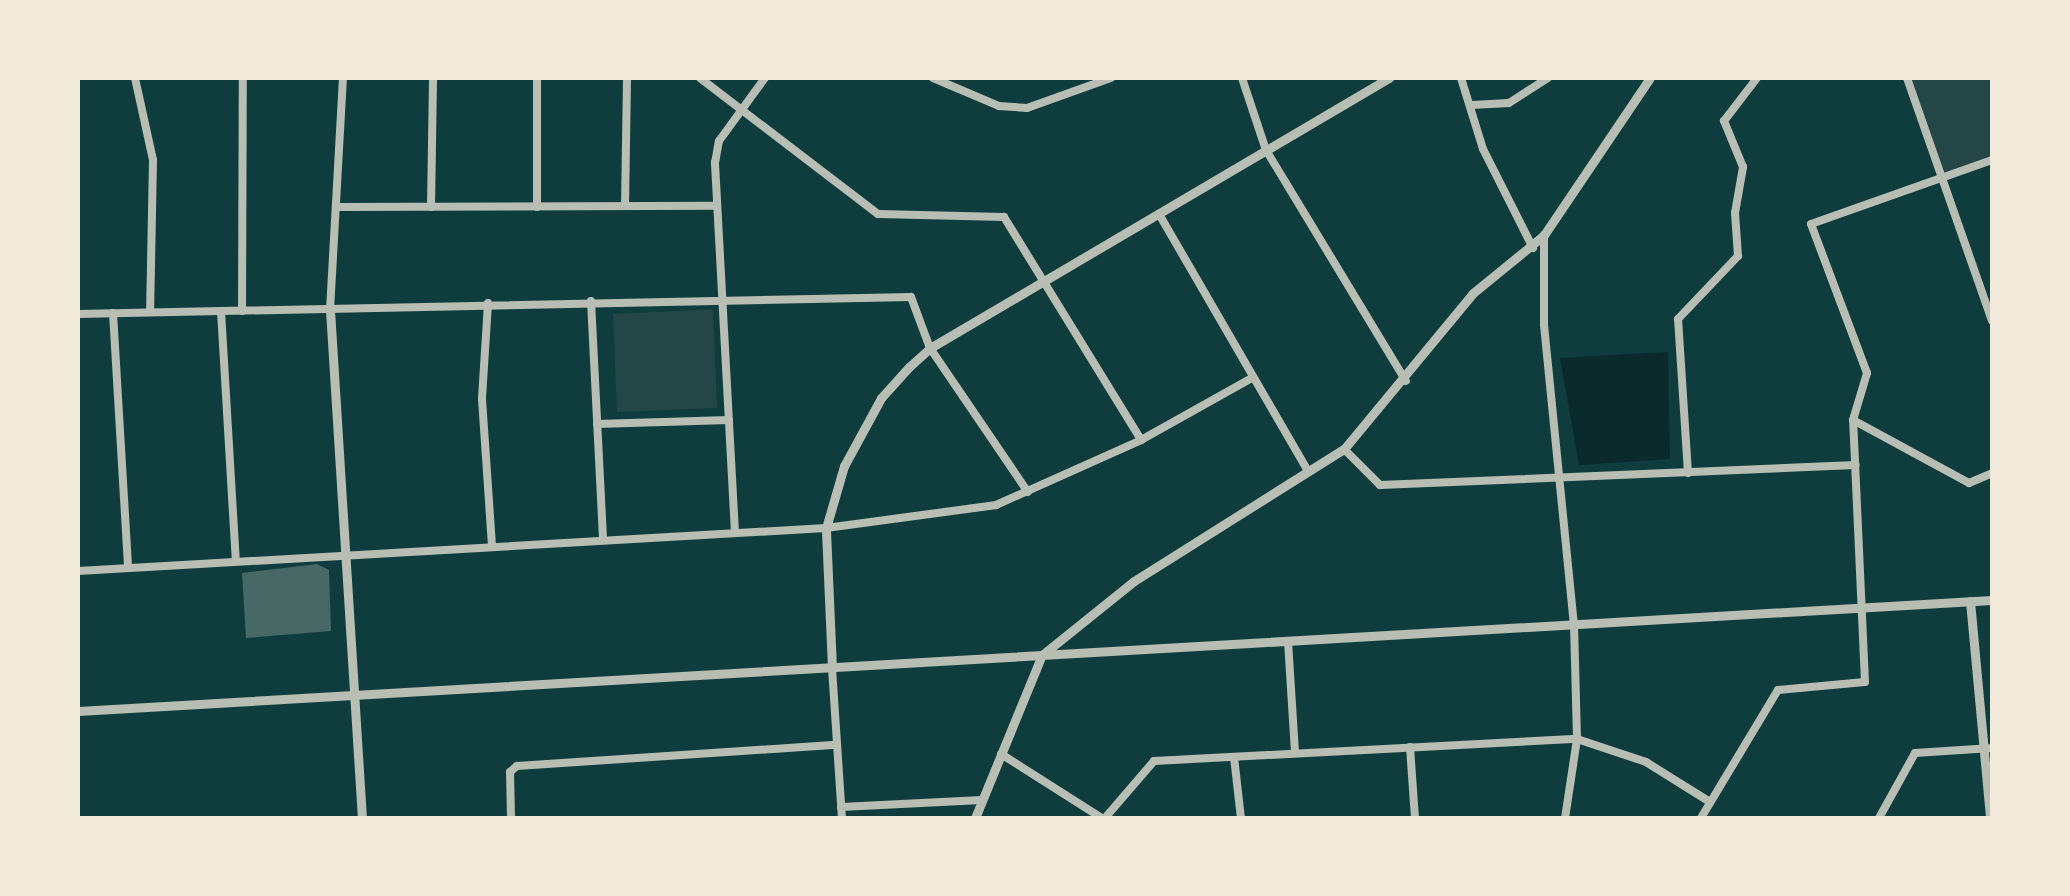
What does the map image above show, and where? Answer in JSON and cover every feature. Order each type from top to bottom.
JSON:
[{"type":"street","points":[[135,78],[153,160],[150,312]]},
{"type":"street","points":[[242,311],[243,78]]},
{"type":"street","points":[[342,78],[340,207],[330,310],[362,818]]},
{"type":"street","points":[[431,207],[432,78]]},
{"type":"street","points":[[537,78],[538,207]]},
{"type":"street","points":[[625,206],[627,78]]},
{"type":"street","points":[[700,78],[878,214],[1004,217],[1141,440]]},
{"type":"street","points":[[734,532],[717,206],[720,141],[740,106],[766,78]]},
{"type":"street","points":[[933,78],[1000,106],[1027,108],[1111,78]]},
{"type":"street","points":[[1242,78],[1266,150],[1406,381]]},
{"type":"street","points":[[842,818],[826,528],[844,466],[882,398],[930,348],[1389,78]]},
{"type":"street","points":[[1461,78],[1483,149],[1532,248]]},
{"type":"street","points":[[1472,105],[1509,103],[1548,78]]},
{"type":"street","points":[[974,818],[1042,654],[1134,581],[1344,448],[1406,381],[1473,293],[1544,235],[1650,78]]},
{"type":"street","points":[[1688,474],[1678,318],[1738,256],[1735,213],[1744,167],[1724,120],[1757,78]]},
{"type":"street","points":[[1906,78],[1946,176],[1992,320]]},
{"type":"street","points":[[1701,818],[1778,690],[1865,682],[1852,420],[1867,373],[1811,224],[1992,160]]},
{"type":"street","points":[[340,207],[717,206]]},
{"type":"street","points":[[1159,214],[1308,471]]},
{"type":"street","points":[[1544,235],[1544,325],[1564,480],[1574,624],[1577,739],[1565,818]]},
{"type":"street","points":[[78,314],[910,297],[930,348],[1028,492]]},
{"type":"street","points":[[591,301],[603,540]]},
{"type":"street","points":[[488,303],[482,399],[492,546]]},
{"type":"street","points":[[222,312],[236,561]]},
{"type":"street","points":[[113,313],[128,568]]},
{"type":"street","points":[[78,571],[826,528],[996,505],[1141,440],[1252,378]]},
{"type":"street","points":[[597,424],[729,420]]},
{"type":"street","points":[[1852,420],[1970,483],[1992,472]]},
{"type":"street","points":[[1344,448],[1380,485],[1856,465]]},
{"type":"street","points":[[78,711],[1992,600]]},
{"type":"street","points":[[1970,601],[1988,749],[1990,818]]},
{"type":"street","points":[[1288,641],[1295,754]]},
{"type":"street","points":[[1001,754],[1104,818],[1154,761],[1577,739],[1646,762],[1710,802]]},
{"type":"street","points":[[510,818],[510,772],[518,766],[836,745]]},
{"type":"street","points":[[1410,747],[1415,818]]},
{"type":"street","points":[[1879,818],[1916,753],[1988,749]]},
{"type":"street","points":[[1234,757],[1241,818]]},
{"type":"street","points":[[841,807],[982,800]]},
{"type":"shaded area","points":[[1907,78],[1992,78],[1992,160],[1946,176]]},
{"type":"shaded area","points":[[713,309],[717,408],[617,412],[613,314]]},
{"type":"shaded area","points":[[1668,352],[1670,459],[1579,465],[1560,358]]},
{"type":"building","points":[[317,564],[329,570],[331,631],[246,638],[242,573]]}]
